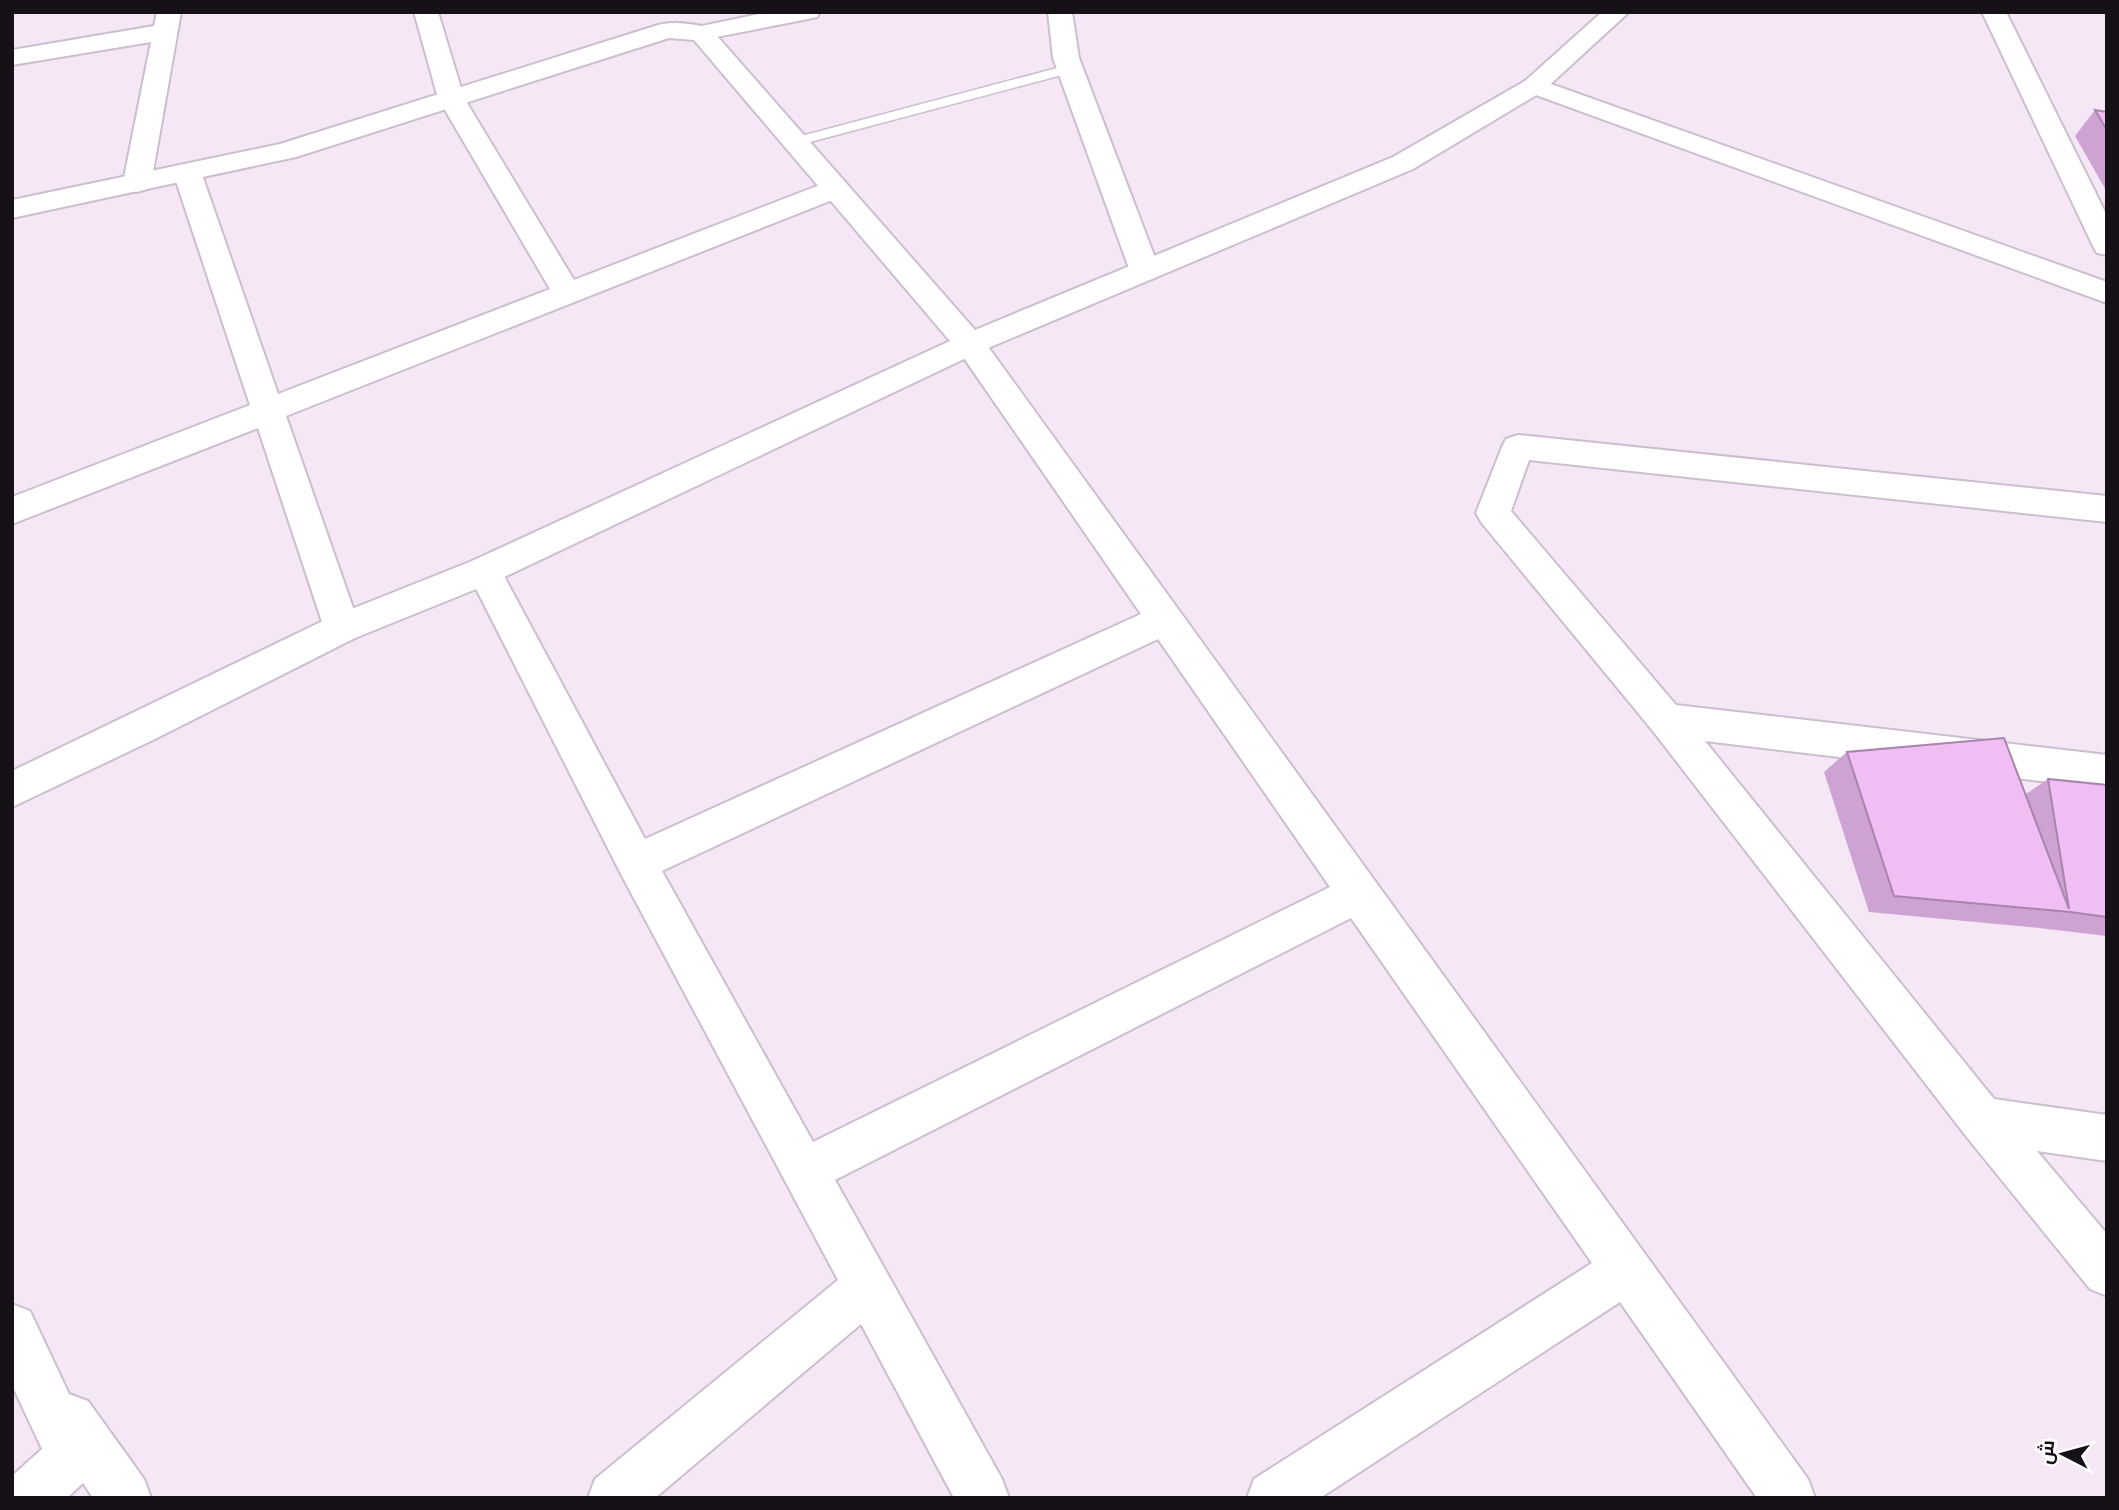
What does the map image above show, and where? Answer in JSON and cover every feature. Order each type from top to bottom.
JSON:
[{"type":"street","points":[[426,12],[451,98],[567,294]]},
{"type":"street","points":[[12,209],[286,151],[667,30],[701,33],[808,12]]},
{"type":"street","points":[[1060,12],[1066,58],[1072,68],[1080,98],[1145,271]]},
{"type":"street","points":[[12,790],[342,628],[484,571],[970,344],[1403,163],[1534,86],[1617,12]]},
{"type":"street","points":[[1994,12],[2107,246]]},
{"type":"street","points":[[12,58],[167,22],[137,183]]},
{"type":"street","points":[[701,33],[970,344],[1789,1498]]},
{"type":"street","points":[[1534,86],[2107,293]]},
{"type":"street","points":[[187,172],[342,628]]},
{"type":"street","points":[[12,511],[835,189]]},
{"type":"street","points":[[2107,509],[1518,447],[1493,513],[1666,720],[1982,1120],[2107,1272]]},
{"type":"street","points":[[484,571],[636,863],[983,1498]]},
{"type":"street","points":[[636,863],[1164,620]]},
{"type":"street","points":[[1666,720],[2107,772]]},
{"type":"street","points":[[804,1171],[1358,894]]},
{"type":"street","points":[[1982,1120],[2107,1138]]},
{"type":"street","points":[[1273,1498],[1626,1269]]},
{"type":"street","points":[[614,1498],[867,1287]]},
{"type":"street","points":[[18,1340],[73,1457],[27,1498]]},
{"type":"street","points":[[18,1340],[125,1498]]},
{"type":"lane","points":[[795,142],[1072,68]]},
{"type":"building","points":[[2095,110],[2107,112],[2107,130]]},
{"type":"building","points":[[2004,738],[2069,909],[2048,779],[2107,785],[2107,917],[1894,896],[1847,752]]}]
